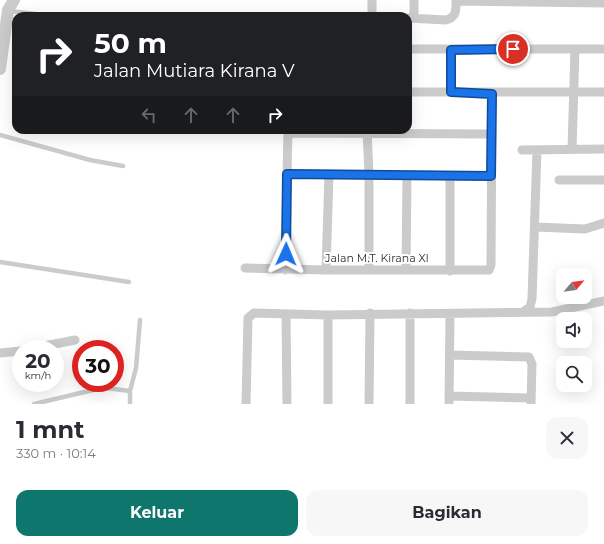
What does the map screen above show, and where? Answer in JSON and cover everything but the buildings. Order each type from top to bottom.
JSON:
[{"type":"street","points":[[372,0],[372,12]]},
{"type":"street","points":[[412,12],[414,0]]},
{"type":"street","points":[[412,18],[452,19],[456,13],[456,1],[604,3]]},
{"type":"street","points":[[0,69],[11,5]]},
{"type":"street","points":[[412,49],[604,49]]},
{"type":"street","points":[[572,149],[576,49]]},
{"type":"street","points":[[451,50],[451,92]]},
{"type":"street","points":[[412,92],[492,94],[604,92]]},
{"type":"street","points":[[287,174],[491,176],[492,94]]},
{"type":"street","points":[[412,133],[491,134]]},
{"type":"street","points":[[285,270],[288,134]]},
{"type":"street","points":[[367,134],[369,174],[369,270]]},
{"type":"street","points":[[522,150],[604,149]]},
{"type":"street","points":[[523,312],[530,307],[532,299],[537,150]]},
{"type":"street","points":[[326,270],[329,174]]},
{"type":"street","points":[[406,270],[407,175]]},
{"type":"street","points":[[450,176],[450,270]]},
{"type":"street","name":"Jalan M.T. Kirana XI","points":[[246,268],[285,270],[484,271],[491,268],[491,176]]},
{"type":"street","points":[[559,180],[604,180]]},
{"type":"street","points":[[535,227],[585,229],[604,224]]},
{"type":"street","points":[[246,404],[248,317],[254,313],[328,315],[370,313],[450,314],[552,312],[604,301]]},
{"type":"street","points":[[369,404],[370,313]]},
{"type":"street","points":[[410,313],[410,404]]},
{"type":"street","points":[[286,314],[287,404]]},
{"type":"street","points":[[450,314],[449,400],[531,401],[532,364],[530,359],[526,357],[450,355]]},
{"type":"street","points":[[328,315],[328,404]]},
{"type":"street","points":[[0,353],[12,352]]},
{"type":"lane","points":[[11,5],[38,12]]},
{"type":"lane","points":[[0,135],[90,160],[122,166]]},
{"type":"lane","points":[[0,262],[129,282]]},
{"type":"lane","points":[[130,404],[130,391],[136,368],[140,320]]},
{"type":"lane","points":[[34,404],[99,389],[120,389],[130,391]]},
{"type":"route","points":[[286,254],[287,174],[491,176],[492,94],[451,92],[451,50],[513,49]]}]
